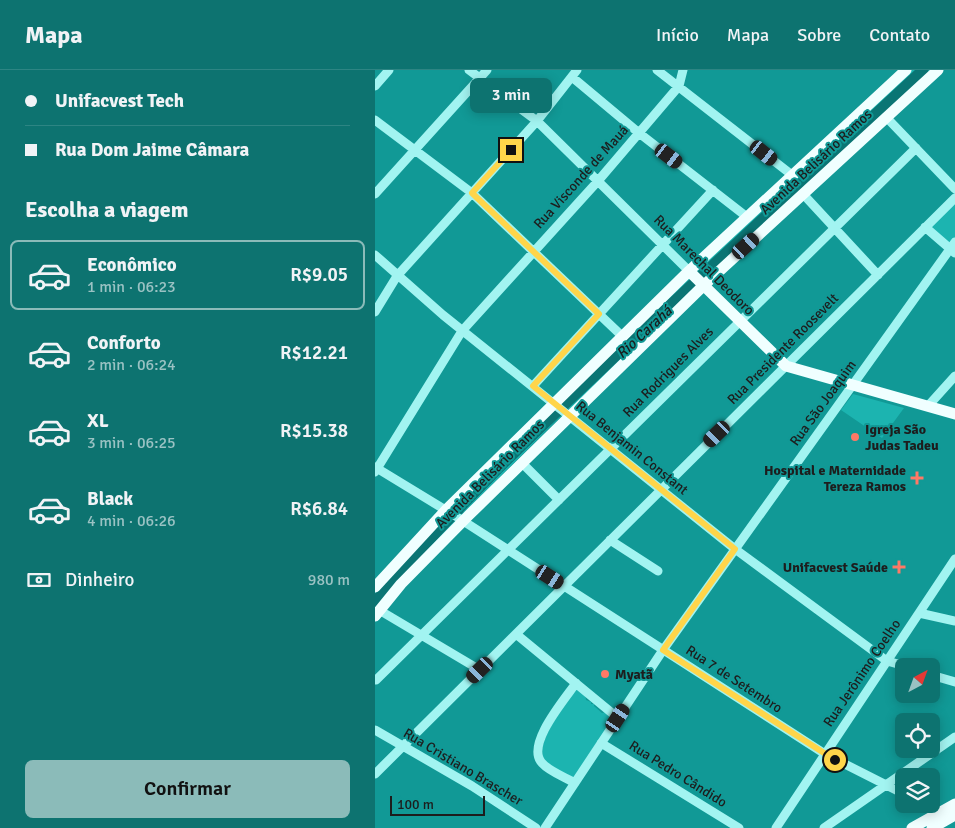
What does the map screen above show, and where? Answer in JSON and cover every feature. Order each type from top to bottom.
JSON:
[{"type":"main road","name":"Avenida Belisário Ramos","points":[[377,613],[454,515],[555,404],[622,336],[747,217],[906,70]]},
{"type":"main road","name":"Avenida Belisário Ramos","points":[[375,587],[454,515],[523,463],[568,414],[702,284],[938,70]]},
{"type":"main road","name":"Rua Marechal Deodoro","points":[[691,272],[786,366],[955,414]]},
{"type":"main road","points":[[940,812],[955,804]]},
{"type":"main road","points":[[912,828],[938,813]]},
{"type":"main road","points":[[932,828],[954,817]]},
{"type":"street","points":[[375,86],[389,70]]},
{"type":"street","name":"Rua Marechal Deodoro","points":[[469,70],[537,121],[691,272]]},
{"type":"street","points":[[375,194],[487,70]]},
{"type":"street","points":[[657,70],[792,175]]},
{"type":"street","name":"Rua Visconde de Mauá","points":[[376,469],[462,331],[598,181],[679,86],[683,70]]},
{"type":"street","points":[[375,312],[397,276],[537,121],[574,74],[639,133],[747,217]]},
{"type":"street","points":[[887,117],[955,189]]},
{"type":"street","points":[[375,120],[472,193],[622,336]]},
{"type":"street","name":"Rua Rodrigues Alves","points":[[376,680],[916,148]]},
{"type":"street","points":[[533,386],[713,190]]},
{"type":"street","points":[[803,194],[878,274]]},
{"type":"street","name":"Rua Presidente Roosevelt","points":[[375,774],[955,198]]},
{"type":"street","points":[[925,227],[953,248]]},
{"type":"street","name":"Rua São Joaquim","points":[[545,828],[663,650],[953,248]]},
{"type":"street","name":"Rua Benjamin Constant","points":[[375,255],[462,331],[735,549],[887,661],[895,663]]},
{"type":"street","points":[[928,406],[955,376]]},
{"type":"street","points":[[523,463],[559,500]]},
{"type":"street","name":"Rua 7 de Setembro","points":[[376,469],[454,515],[825,754],[895,790]]},
{"type":"street","points":[[610,540],[658,571]]},
{"type":"street","name":"Rua Jerônimo Coelho","points":[[776,828],[955,559]]},
{"type":"street","points":[[377,613],[421,635],[480,670]]},
{"type":"street","points":[[919,613],[955,621]]},
{"type":"street","points":[[516,634],[618,718]]},
{"type":"street","points":[[940,678],[955,682]]},
{"type":"street","points":[[575,783],[543,764],[537,755],[537,748],[542,735],[576,683]]},
{"type":"street","name":"Rua Cristiano Brascher","points":[[375,730],[472,786],[537,828]]},
{"type":"street","points":[[824,828],[955,737]]},
{"type":"street","name":"Rua Pedro Cândido","points":[[601,743],[739,828]]},
{"type":"street","points":[[940,812],[954,817]]},
{"type":"shaded area","points":[[911,70],[932,70],[707,276],[698,267]]},
{"type":"shaded area","points":[[955,198],[955,242],[950,249],[925,227]]},
{"type":"shaded area","points":[[691,273],[700,281],[571,409],[560,401]]},
{"type":"shaded area","points":[[853,394],[904,408],[882,438],[841,410]]},
{"type":"shaded area","points":[[555,409],[561,416],[464,512],[455,508]]},
{"type":"shaded area","points":[[445,515],[454,522],[410,569],[375,611],[375,592]]},
{"type":"shaded area","points":[[576,689],[585,694],[586,700],[594,704],[602,713],[606,712],[613,718],[574,778],[549,766],[543,759],[543,749],[545,739],[557,716]]},
{"type":"waterway","name":"Rio Carahá","points":[[375,602],[437,531],[537,431],[923,70]]},
{"type":"place","name":"Igreja São Judas Tadeu","points":[[855,437]]},
{"type":"place","name":"Hospital e Maternidade Tereza Ramos","points":[[917,478]]},
{"type":"place","name":"Unifacvest Saúde","points":[[899,567]]},
{"type":"place","name":"Myatã","points":[[605,674]]},
{"type":"route","points":[[511,150],[472,193],[599,314],[533,386],[735,549],[663,650],[835,760]]}]
